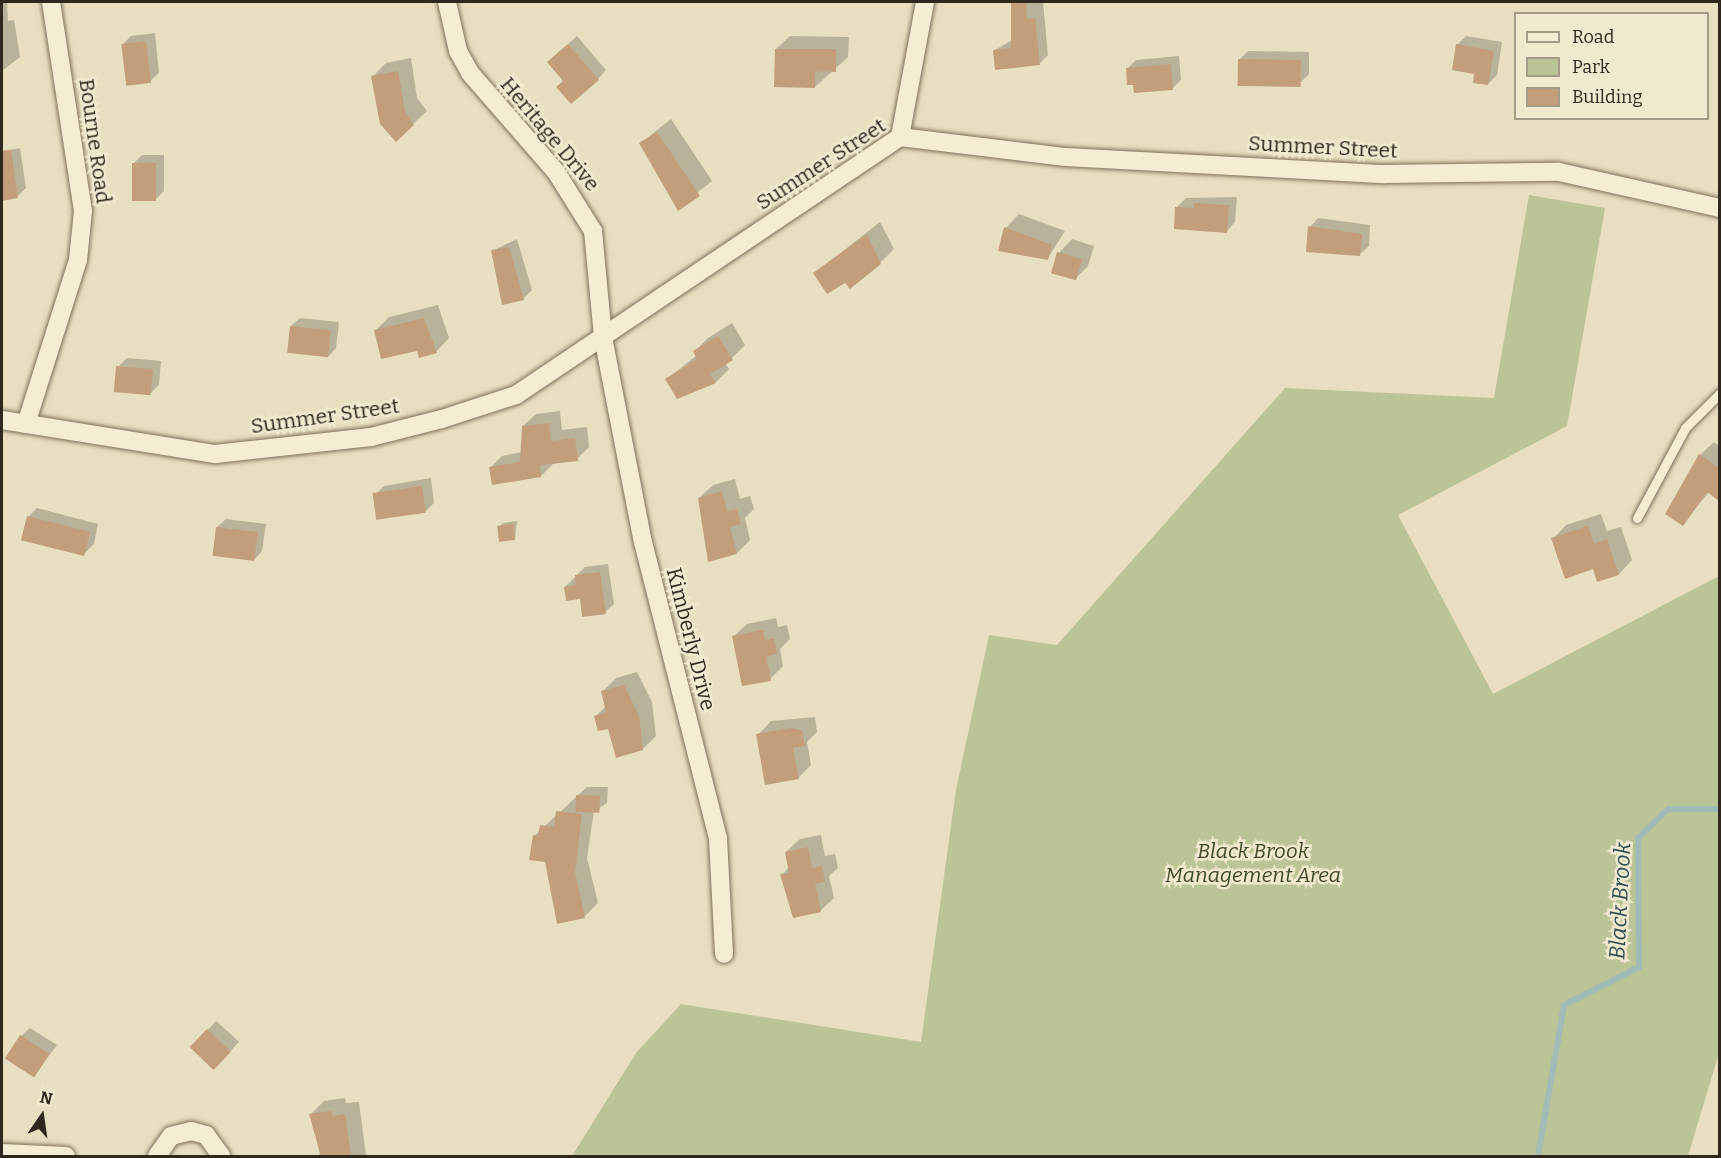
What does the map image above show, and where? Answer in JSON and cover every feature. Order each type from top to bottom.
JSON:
[{"type":"street","name":"Bourne Road","points":[[26,424],[78,260],[83,211],[51,2]]},
{"type":"street","name":"Heritage Drive","points":[[447,2],[458,51],[470,73],[584,210],[593,231],[603,337]]},
{"type":"street","points":[[900,137],[925,2]]},
{"type":"street","name":"Summer Street","points":[[2,420],[215,454],[371,437],[516,395],[900,137],[1066,157],[1385,174],[1559,172],[1719,208]]},
{"type":"street","name":"Kimberly Drive","points":[[603,337],[643,542],[718,839],[724,954]]},
{"type":"street","points":[[157,1156],[171,1136],[191,1131],[206,1135],[221,1156]]},
{"type":"street","points":[[2,1153],[66,1156]]},
{"type":"lane","points":[[1636,518],[1685,428],[1719,393]]},
{"type":"green space","name":"Black Brook Management Area","points":[[1529,195],[1605,208],[1567,426],[1398,515],[1493,694],[1719,576],[1719,1053],[1688,1156],[572,1156],[636,1053],[681,1004],[921,1042],[956,790],[989,635],[1057,645],[1285,388],[1494,398]]},
{"type":"building","points":[[1011,2],[1026,2],[1027,19],[1035,18],[1040,65],[995,70],[993,50],[1011,48]]},
{"type":"building","points":[[146,41],[151,83],[126,86],[121,44]]},
{"type":"building","points":[[568,44],[599,80],[571,104],[556,87],[563,81],[547,62]]},
{"type":"building","points":[[1456,44],[1494,51],[1488,85],[1473,83],[1474,74],[1452,70]]},
{"type":"building","points":[[775,49],[836,49],[836,72],[815,71],[815,88],[774,87]]},
{"type":"building","points":[[1238,59],[1301,60],[1301,87],[1238,86]]},
{"type":"building","points":[[1171,64],[1173,90],[1134,93],[1133,85],[1127,85],[1126,68]]},
{"type":"building","points":[[398,71],[405,111],[414,125],[396,142],[380,124],[371,76]]},
{"type":"building","points":[[657,132],[700,196],[678,211],[639,143]]},
{"type":"building","points":[[11,150],[18,198],[2,201],[2,151]]},
{"type":"building","points":[[132,163],[156,163],[156,201],[132,201]]},
{"type":"building","points":[[1194,203],[1229,205],[1227,233],[1174,229],[1175,207],[1194,208]]},
{"type":"building","points":[[1308,226],[1362,234],[1360,256],[1306,252]]},
{"type":"building","points":[[1004,227],[1052,245],[1048,260],[998,251]]},
{"type":"building","points":[[867,234],[881,264],[850,289],[845,283],[827,294],[813,273]]},
{"type":"building","points":[[509,247],[524,300],[502,305],[491,250]]},
{"type":"building","points":[[1057,252],[1082,259],[1076,280],[1051,273]]},
{"type":"building","points":[[424,318],[437,353],[419,358],[417,351],[381,359],[374,330]]},
{"type":"building","points":[[290,326],[331,330],[328,357],[287,353]]},
{"type":"building","points":[[718,336],[733,360],[710,374],[716,383],[677,399],[665,379],[697,359],[693,351]]},
{"type":"building","points":[[116,366],[153,369],[151,395],[114,392]]},
{"type":"building","points":[[549,423],[551,441],[575,438],[578,461],[540,465],[541,477],[492,485],[489,467],[520,462],[522,426]]},
{"type":"building","points":[[1699,454],[1719,468],[1719,501],[1707,492],[1683,526],[1665,514]]},
{"type":"building","points":[[422,486],[426,513],[376,520],[372,493]]},
{"type":"building","points":[[722,491],[727,511],[737,509],[741,524],[730,527],[737,554],[708,562],[698,498]]},
{"type":"building","points":[[27,516],[90,532],[84,556],[21,540]]},
{"type":"building","points":[[513,524],[515,540],[499,542],[497,526]]},
{"type":"building","points":[[1588,526],[1594,544],[1607,539],[1619,575],[1597,582],[1593,569],[1565,579],[1551,538]]},
{"type":"building","points":[[216,527],[258,532],[254,561],[212,556]]},
{"type":"building","points":[[600,572],[606,614],[582,617],[580,599],[566,601],[564,587],[576,585],[575,575]]},
{"type":"building","points":[[763,630],[765,640],[774,638],[777,654],[766,657],[771,681],[742,686],[732,636]]},
{"type":"building","points":[[624,685],[639,716],[643,750],[616,758],[608,729],[598,731],[594,716],[606,712],[601,691]]},
{"type":"building","points":[[790,728],[802,730],[805,746],[793,748],[799,779],[765,785],[756,734]]},
{"type":"building","points":[[576,795],[600,796],[599,813],[575,812]]},
{"type":"building","points":[[556,811],[582,814],[575,872],[585,918],[557,924],[545,862],[529,860],[533,835],[538,836],[540,825],[554,827]]},
{"type":"building","points":[[808,847],[812,868],[822,866],[825,882],[815,884],[821,912],[793,918],[780,874],[789,873],[785,852]]},
{"type":"building","points":[[207,1029],[231,1052],[213,1070],[190,1047]]},
{"type":"building","points":[[20,1035],[49,1054],[34,1078],[5,1058]]},
{"type":"building","points":[[332,1111],[333,1116],[345,1114],[351,1156],[321,1156],[309,1114]]},
{"type":"waterway","name":"Black Brook","points":[[1538,1156],[1564,1005],[1639,967],[1638,838],[1668,809],[1720,809]]}]
